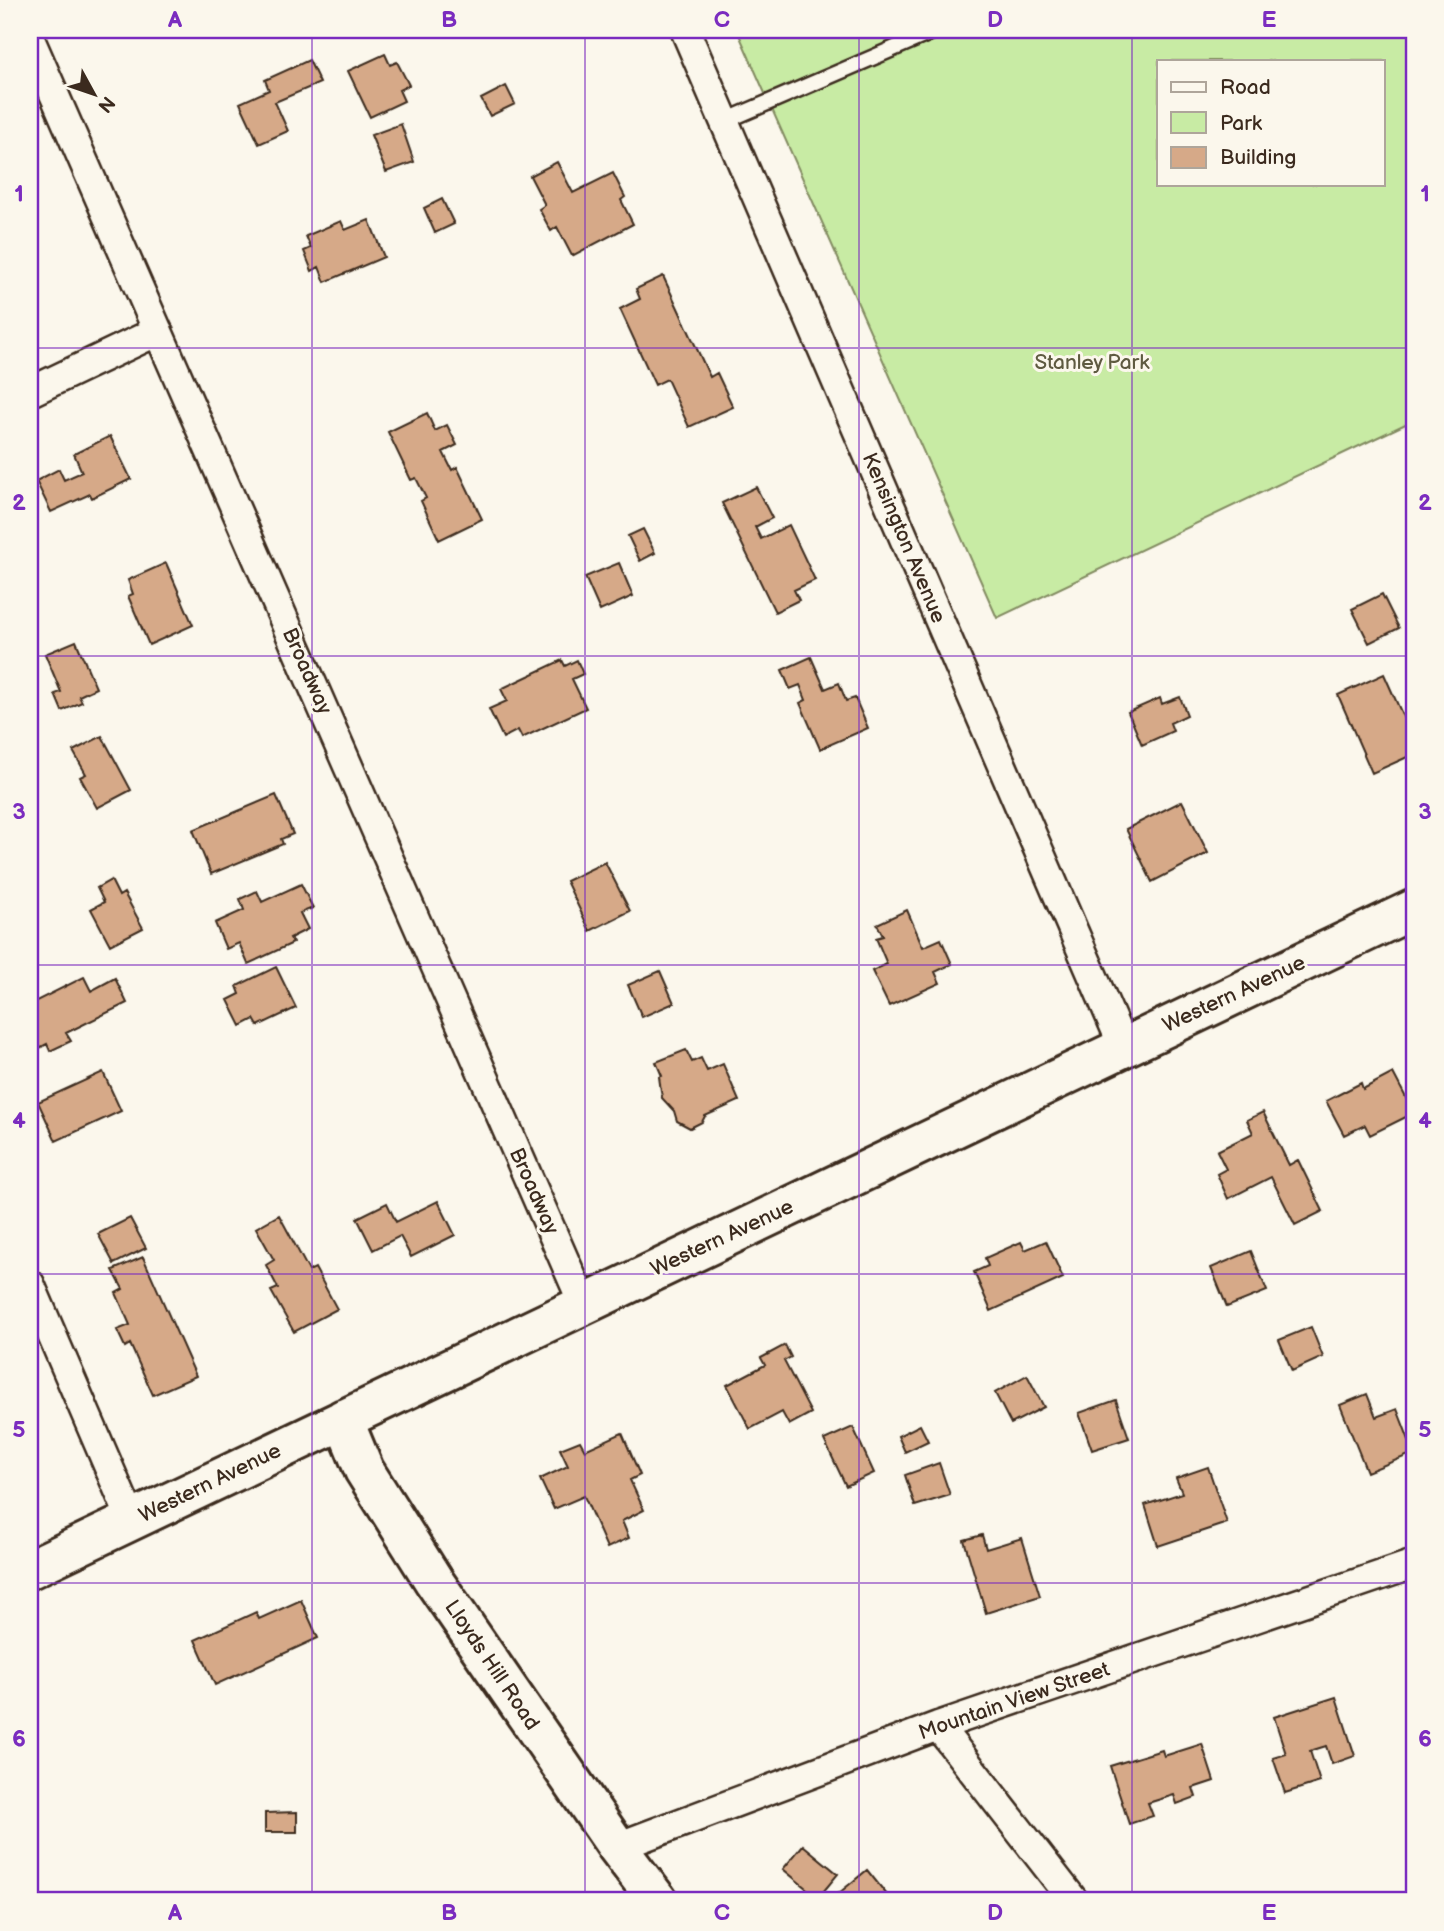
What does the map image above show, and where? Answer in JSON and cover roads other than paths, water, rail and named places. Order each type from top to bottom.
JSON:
[{"type":"main road","name":"Western Avenue","points":[[30,1569],[1414,909]]},
{"type":"main road","name":"Lloyds Hill Road","points":[[343,1419],[364,1470],[434,1581],[617,1847],[658,1901]]},
{"type":"street","name":"Kensington Avenue","points":[[685,30],[1123,1046]]},
{"type":"street","name":"Broadway","points":[[30,39],[583,1303]]},
{"type":"street","points":[[30,392],[158,331]]},
{"type":"street","points":[[30,1284],[132,1521]]},
{"type":"street","name":"Mountain View Street","points":[[617,1847],[939,1727],[1414,1564]]},
{"type":"street","points":[[939,1727],[1074,1901]]},
{"type":"lane","points":[[725,121],[936,30]]},
{"type":"park label","name":"Stanley Park","points":[[1092,362]]}]
